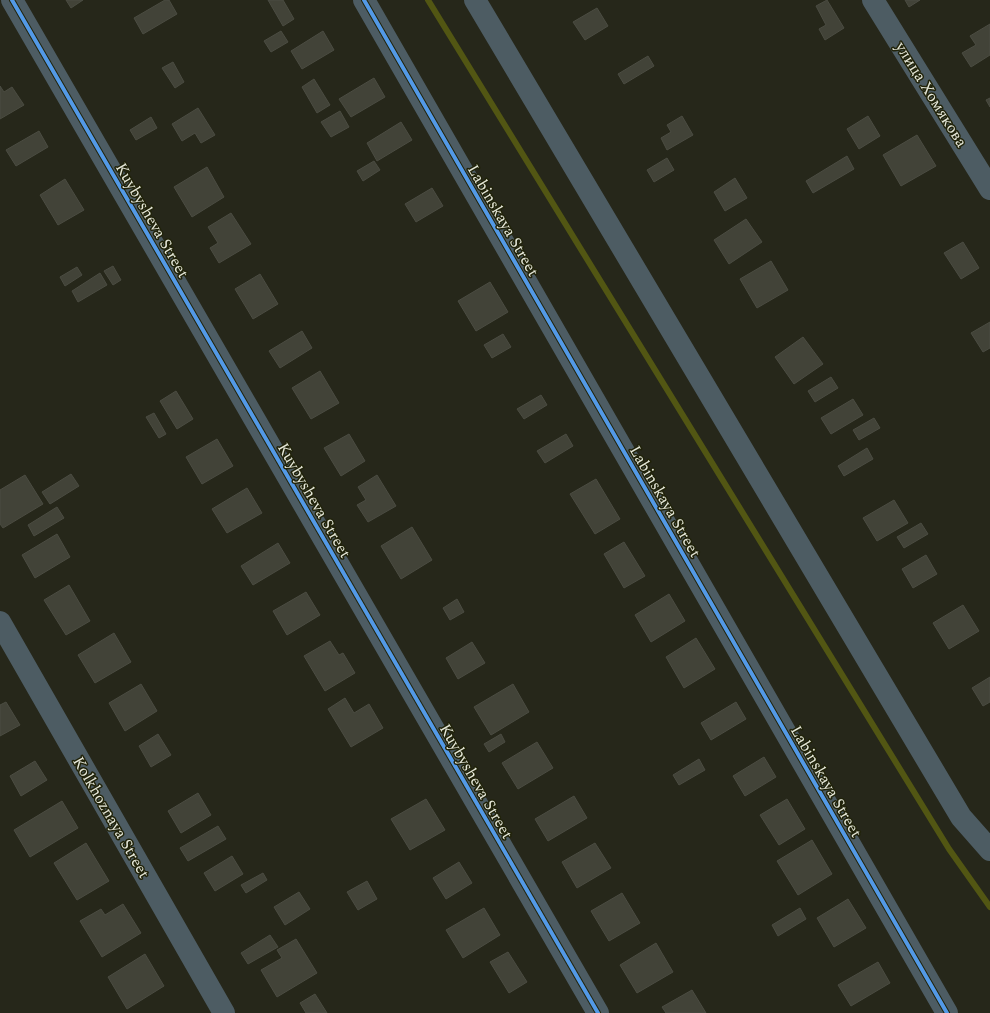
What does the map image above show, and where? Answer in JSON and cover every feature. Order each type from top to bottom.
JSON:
[{"type":"street","name":"Kuybysheva Street","points":[[12,0],[598,1013]]},
{"type":"street","name":"Labinskaya Street","points":[[364,0],[947,1013]]},
{"type":"street","points":[[475,0],[961,817],[990,850]]},
{"type":"street","name":"улица Хомякова","points":[[873,0],[990,189]]},
{"type":"street","name":"Kolkhoznaya Street","points":[[0,622],[224,1013]]},
{"type":"building","points":[[66,0],[83,0],[71,8]]},
{"type":"building","points":[[165,0],[169,0],[177,14],[143,34],[134,18]]},
{"type":"building","points":[[268,0],[283,0],[294,19],[283,26]]},
{"type":"building","points":[[827,0],[844,28],[825,40],[819,29],[826,25],[816,6]]},
{"type":"building","points":[[905,0],[920,0],[909,7]]},
{"type":"building","points":[[597,8],[608,26],[585,40],[573,22]]},
{"type":"building","points":[[990,24],[990,55],[971,67],[962,53],[976,45],[970,36]]},
{"type":"building","points":[[281,31],[288,42],[271,52],[264,41]]},
{"type":"building","points":[[323,31],[334,50],[302,69],[291,51]]},
{"type":"building","points":[[648,56],[654,66],[624,84],[618,74]]},
{"type":"building","points":[[173,62],[184,82],[175,88],[162,68]]},
{"type":"building","points":[[374,78],[385,97],[351,117],[339,99]]},
{"type":"building","points":[[314,79],[330,105],[317,113],[302,87]]},
{"type":"building","points":[[0,86],[4,92],[12,87],[24,105],[0,119]]},
{"type":"building","points":[[990,98],[990,107],[986,100]]},
{"type":"building","points":[[198,108],[215,135],[201,143],[195,133],[182,141],[172,124]]},
{"type":"building","points":[[340,111],[349,127],[331,137],[321,122]]},
{"type":"building","points":[[682,116],[693,135],[667,150],[661,138],[671,132],[667,125]]},
{"type":"building","points":[[868,116],[880,136],[859,149],[847,129]]},
{"type":"building","points":[[151,117],[157,128],[136,140],[130,130]]},
{"type":"building","points":[[401,122],[412,140],[377,161],[367,143]]},
{"type":"building","points":[[39,131],[48,147],[16,166],[6,150]]},
{"type":"building","points":[[917,135],[936,166],[901,186],[883,155]]},
{"type":"building","points":[[847,156],[854,169],[813,193],[806,181]]},
{"type":"building","points":[[667,158],[674,170],[654,182],[647,170]]},
{"type":"building","points":[[374,161],[380,170],[363,181],[357,171]]},
{"type":"building","points":[[207,167],[224,197],[192,217],[174,187]]},
{"type":"building","points":[[735,178],[747,198],[725,211],[714,192]]},
{"type":"building","points":[[65,179],[84,210],[58,225],[40,195]]},
{"type":"building","points":[[432,188],[443,206],[416,222],[405,204]]},
{"type":"building","points":[[231,213],[251,244],[219,263],[210,248],[218,243],[208,227]]},
{"type":"building","points":[[746,219],[762,242],[729,264],[714,240]]},
{"type":"building","points":[[963,242],[979,268],[961,279],[944,253]]},
{"type":"building","points":[[771,261],[788,290],[757,308],[740,279]]},
{"type":"building","points":[[113,266],[121,280],[113,285],[104,271]]},
{"type":"building","points":[[77,267],[82,275],[65,286],[60,277]]},
{"type":"building","points":[[100,273],[107,285],[78,302],[72,291]]},
{"type":"building","points":[[260,274],[278,304],[253,319],[235,289]]},
{"type":"building","points":[[490,282],[508,312],[476,331],[458,301]]},
{"type":"building","points":[[990,322],[990,348],[983,352],[971,333]]},
{"type":"building","points":[[302,331],[312,348],[280,368],[269,351]]},
{"type":"building","points":[[503,334],[511,347],[492,358],[484,345]]},
{"type":"building","points":[[803,337],[823,364],[794,384],[775,357]]},
{"type":"building","points":[[320,371],[339,403],[311,419],[292,388]]},
{"type":"building","points":[[831,377],[838,388],[815,402],[808,391]]},
{"type":"building","points":[[176,391],[193,419],[177,429],[160,401]]},
{"type":"building","points":[[541,395],[547,405],[524,419],[517,409]]},
{"type":"building","points":[[853,399],[863,415],[831,434],[821,418]]},
{"type":"building","points":[[154,413],[166,434],[159,438],[146,417]]},
{"type":"building","points":[[874,418],[880,428],[859,440],[853,430]]},
{"type":"building","points":[[349,434],[365,461],[341,476],[324,448]]},
{"type":"building","points":[[566,434],[573,446],[545,463],[537,451]]},
{"type":"building","points":[[217,439],[233,466],[202,484],[186,457]]},
{"type":"building","points":[[867,448],[873,459],[844,476],[838,466]]},
{"type":"building","points":[[71,474],[79,486],[50,504],[42,492]]},
{"type":"building","points":[[25,475],[43,504],[3,528],[0,524],[0,490]]},
{"type":"building","points":[[377,475],[396,506],[368,522],[357,505],[366,500],[358,487]]},
{"type":"building","points":[[596,479],[620,519],[595,534],[570,494]]},
{"type":"building","points":[[247,488],[262,513],[227,533],[212,509]]},
{"type":"building","points":[[894,500],[908,523],[877,541],[863,518]]},
{"type":"building","points":[[57,507],[64,518],[34,536],[28,525]]},
{"type":"building","points":[[921,523],[928,534],[904,548],[897,537]]},
{"type":"building","points":[[412,527],[432,560],[401,579],[381,546]]},
{"type":"building","points":[[57,534],[70,557],[35,578],[22,555]]},
{"type":"building","points":[[624,542],[645,576],[624,588],[604,554]]},
{"type":"building","points":[[278,543],[290,563],[253,585],[241,566]]},
{"type":"building","points":[[926,555],[937,574],[913,588],[902,569]]},
{"type":"building","points":[[69,585],[90,621],[66,635],[44,600]]},
{"type":"building","points":[[306,592],[320,615],[287,635],[273,611]]},
{"type":"building","points":[[669,594],[685,621],[651,642],[635,615]]},
{"type":"building","points":[[457,599],[464,612],[450,620],[443,608]]},
{"type":"building","points":[[963,605],[979,631],[949,649],[933,623]]},
{"type":"building","points":[[114,633],[131,662],[95,683],[78,655]]},
{"type":"building","points":[[696,638],[715,669],[684,688],[666,657]]},
{"type":"building","points":[[330,641],[339,655],[343,653],[355,673],[325,691],[304,656]]},
{"type":"building","points":[[472,642],[485,663],[458,679],[446,658]]},
{"type":"building","points":[[990,677],[990,702],[983,706],[972,688]]},
{"type":"building","points":[[141,684],[157,711],[125,731],[109,703]]},
{"type":"building","points":[[513,684],[529,712],[491,735],[474,707]]},
{"type":"building","points":[[345,698],[354,713],[369,704],[383,728],[351,747],[328,709]]},
{"type":"building","points":[[6,702],[20,725],[0,736],[0,705]]},
{"type":"building","points":[[736,702],[746,719],[711,740],[701,723]]},
{"type":"building","points":[[158,734],[171,755],[151,767],[139,746]]},
{"type":"building","points":[[501,734],[505,742],[489,752],[484,744]]},
{"type":"building","points":[[537,742],[553,768],[518,789],[502,763]]},
{"type":"building","points":[[764,757],[776,777],[745,796],[733,776]]},
{"type":"building","points":[[699,759],[705,770],[679,785],[673,775]]},
{"type":"building","points":[[35,761],[47,780],[21,796],[10,776]]},
{"type":"building","points":[[198,793],[211,815],[181,833],[168,811]]},
{"type":"building","points":[[574,796],[587,818],[548,841],[535,819]]},
{"type":"building","points":[[426,799],[445,830],[410,850],[391,819]]},
{"type":"building","points":[[787,799],[805,829],[779,845],[760,815]]},
{"type":"building","points":[[62,801],[78,828],[30,857],[14,830]]},
{"type":"building","points":[[218,826],[226,839],[188,861],[180,848]]},
{"type":"building","points":[[812,840],[832,874],[798,895],[777,861]]},
{"type":"building","points":[[86,843],[109,881],[77,900],[54,863]]},
{"type":"building","points":[[595,843],[611,868],[577,888],[562,862]]},
{"type":"building","points":[[232,856],[243,874],[215,891],[204,873]]},
{"type":"building","points":[[459,862],[472,883],[446,899],[433,878]]},
{"type":"building","points":[[263,873],[267,880],[246,893],[241,885]]},
{"type":"building","points":[[367,881],[377,899],[358,910],[347,892]]},
{"type":"building","points":[[299,892],[310,909],[285,925],[274,907]]},
{"type":"building","points":[[622,893],[640,923],[609,941],[591,911]]},
{"type":"building","points":[[848,899],[866,928],[834,947],[817,918]]},
{"type":"building","points":[[123,904],[141,933],[102,957],[80,921],[101,909],[105,915]]},
{"type":"building","points":[[484,908],[500,935],[463,958],[446,930]]},
{"type":"building","points":[[800,908],[806,919],[778,936],[772,925]]},
{"type":"building","points":[[270,935],[278,947],[248,964],[241,953]]},
{"type":"building","points":[[296,939],[317,973],[277,997],[261,970],[282,958],[277,950]]},
{"type":"building","points":[[656,943],[673,972],[637,993],[620,965]]},
{"type":"building","points":[[508,952],[527,982],[509,993],[490,962]]},
{"type":"building","points":[[145,954],[164,986],[127,1009],[108,977]]},
{"type":"building","points":[[878,962],[890,983],[851,1006],[838,985]]},
{"type":"building","points":[[692,990],[706,1013],[666,1013],[662,1007]]},
{"type":"building","points":[[315,994],[327,1013],[306,1013],[300,1003]]},
{"type":"waterway","points":[[428,0],[949,849],[990,907]]},
{"type":"cycle path","points":[[12,0],[598,1013]]},
{"type":"cycle path","points":[[364,0],[947,1013]]}]
